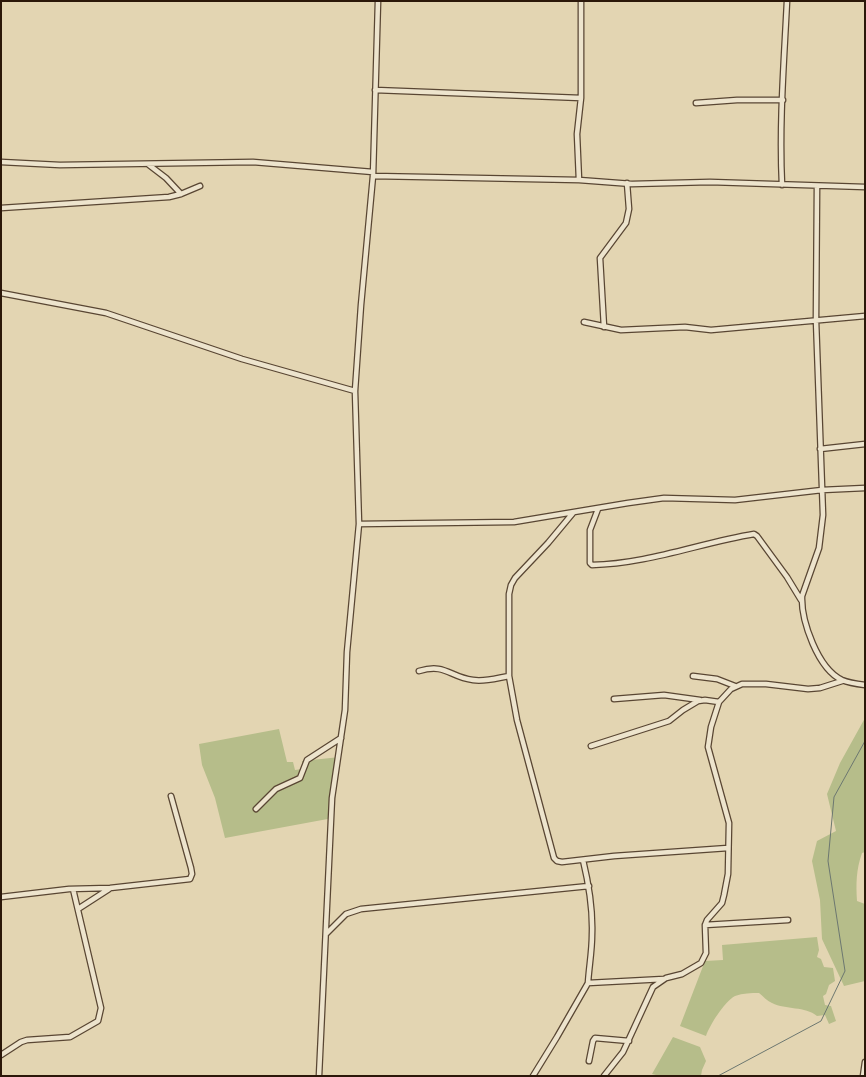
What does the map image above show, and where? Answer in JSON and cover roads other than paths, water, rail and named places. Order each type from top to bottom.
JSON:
[{"type":"street","points":[[319,1076],[332,798],[345,710],[347,652],[359,524],[356,391],[360,305],[370,221],[373,174],[378,1]]},
{"type":"street","points":[[579,180],[577,134],[580,98],[581,1]]},
{"type":"street","points":[[782,185],[780,160],[787,1]]},
{"type":"street","points":[[375,90],[580,98]]},
{"type":"street","points":[[696,102],[783,100]]},
{"type":"street","points":[[1,162],[32,162],[60,165],[253,162],[373,174],[627,183],[710,182],[865,187]]},
{"type":"street","points":[[149,164],[181,194]]},
{"type":"street","points":[[604,327],[600,258],[626,223],[630,209],[627,183]]},
{"type":"street","points":[[1,208],[137,200],[181,194],[200,186]]},
{"type":"street","points":[[817,186],[816,320],[823,515],[821,543],[802,596],[802,601],[808,629],[818,654],[828,670],[842,681]]},
{"type":"street","points":[[1,293],[106,313],[242,359],[356,391]]},
{"type":"street","points":[[584,322],[621,330],[686,327],[716,329],[865,316]]},
{"type":"street","points":[[820,449],[863,444],[865,438]]},
{"type":"street","points":[[359,524],[514,522],[664,498],[735,500],[822,490],[865,488]]},
{"type":"street","points":[[598,509],[590,530],[591,565],[611,564],[660,556],[754,534],[785,574],[802,601]]},
{"type":"street","points":[[573,513],[511,585],[508,604],[509,676],[517,720],[554,858],[562,862],[614,856],[728,848]]},
{"type":"street","points":[[419,670],[437,667],[461,677],[482,681],[509,676]]},
{"type":"street","points":[[693,676],[717,679],[735,686],[752,683],[820,688],[842,681],[865,685]]},
{"type":"street","points":[[588,983],[666,978],[682,974],[701,963],[706,953],[705,925],[722,902],[728,874],[729,823],[708,747],[711,727],[719,702],[735,686]]},
{"type":"street","points":[[614,699],[664,695],[719,702]]},
{"type":"street","points":[[591,746],[669,721],[694,702],[701,700]]},
{"type":"street","points":[[256,809],[276,789],[300,778],[310,757],[341,738]]},
{"type":"street","points":[[1,897],[73,889],[110,888],[185,880],[191,877],[191,868],[171,796]]},
{"type":"street","points":[[533,1076],[588,983],[592,937],[589,886],[583,860]]},
{"type":"street","points":[[326,935],[346,914],[362,909],[589,886]]},
{"type":"street","points":[[78,909],[110,888]]},
{"type":"street","points":[[1,1055],[27,1040],[70,1038],[98,1021],[101,1008],[73,889]]},
{"type":"street","points":[[705,925],[788,920]]},
{"type":"street","points":[[604,1076],[623,1052],[653,987],[666,978]]},
{"type":"street","points":[[589,1061],[595,1038],[628,1041]]},
{"type":"street","points":[[862,1076],[865,1062]]},
{"type":"waterway","points":[[718,1076],[821,1021],[845,971],[828,861],[834,797],[865,741]]}]
